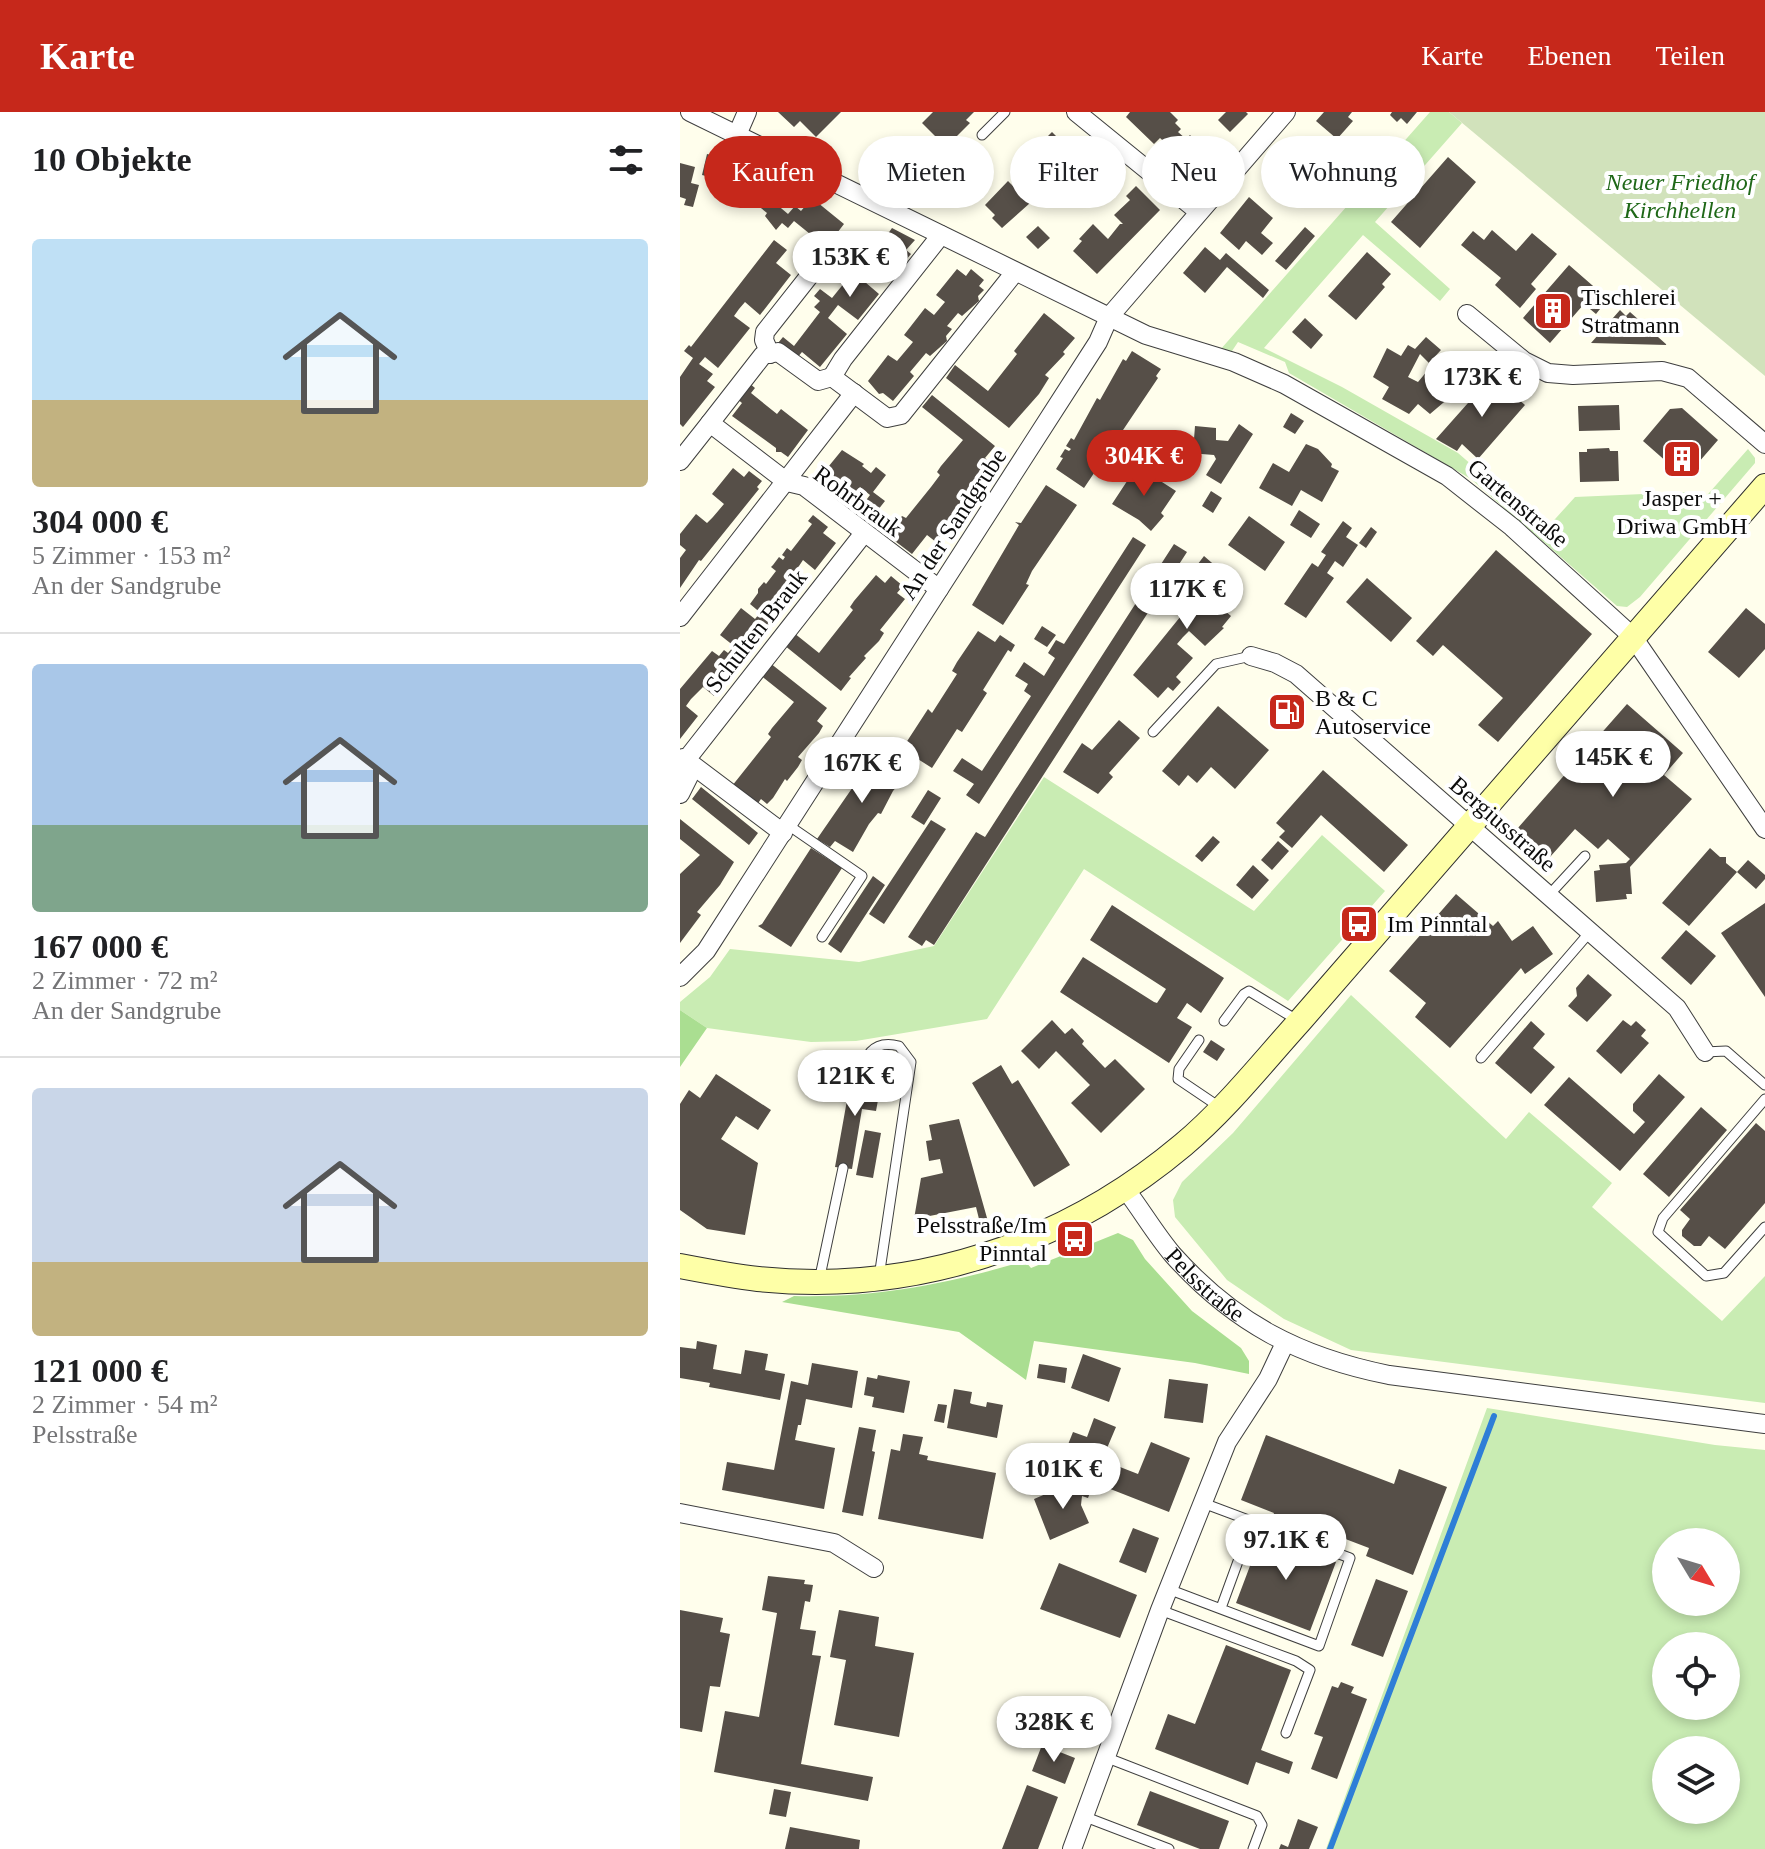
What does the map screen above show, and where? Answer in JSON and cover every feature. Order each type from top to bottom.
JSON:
[{"type":"main road","points":[[680,1266],[759,1279],[819,1281],[853,1281],[933,1269],[1006,1249],[1065,1225],[1126,1190],[1185,1144],[1300,1021],[1765,486]]},
{"type":"street","name":"Gartenstraße","points":[[690,112],[1146,335],[1234,362],[1284,384],[1447,476],[1512,527],[1633,637],[1765,829]]},
{"type":"street","points":[[737,135],[747,112]]},
{"type":"street","points":[[1076,112],[1199,212]]},
{"type":"street","name":"An der Sandgrube","points":[[680,977],[706,951],[1098,342],[1109,317],[1286,112]]},
{"type":"street","points":[[680,461],[763,355],[778,352],[818,381],[832,377],[941,235]]},
{"type":"street","points":[[832,377],[887,418],[901,415],[1015,272]]},
{"type":"street","points":[[770,354],[764,340],[765,332],[810,275]]},
{"type":"street","points":[[1467,314],[1524,361],[1548,373],[1573,375],[1662,371],[1688,378],[1765,444]]},
{"type":"street","name":"Rohrbrauk","points":[[787,482],[854,393]]},
{"type":"street","name":"Rohrbrauk","points":[[710,423],[787,482],[804,486],[939,589]]},
{"type":"street","points":[[680,617],[787,482]]},
{"type":"street","name":"Schulten Brauk","points":[[680,794],[689,776],[683,759],[864,533]]},
{"type":"street","name":"Bergiusstraße","points":[[1251,656],[1275,663],[1296,674],[1677,1008],[1705,1052]]},
{"type":"street","points":[[683,759],[785,829]]},
{"type":"street","name":"Pelsstraße","points":[[1126,1190],[1171,1252],[1211,1294],[1244,1320],[1285,1343],[1347,1367],[1765,1424]]},
{"type":"street","points":[[1072,1849],[1160,1610],[1227,1442],[1268,1379],[1285,1343]]},
{"type":"street","points":[[680,1513],[834,1543],[874,1568]]},
{"type":"lane","points":[[982,135],[1005,112]]},
{"type":"lane","points":[[1153,732],[1216,664],[1251,656]]},
{"type":"lane","points":[[785,829],[862,876],[822,937]]},
{"type":"lane","points":[[1549,895],[1585,856]]},
{"type":"lane","points":[[1481,1058],[1590,932]]},
{"type":"lane","points":[[1224,1021],[1249,991],[1300,1021]]},
{"type":"lane","points":[[1199,1040],[1177,1075],[1181,1082],[1221,1108]]},
{"type":"lane","points":[[859,1080],[865,1057],[875,1047],[888,1044],[899,1046],[911,1062],[879,1277]]},
{"type":"lane","points":[[1705,1052],[1726,1051],[1765,1085]]},
{"type":"lane","points":[[1765,1099],[1663,1218],[1658,1232],[1706,1276],[1724,1273],[1765,1227]]},
{"type":"lane","points":[[819,1281],[843,1168]]},
{"type":"lane","points":[[1168,1589],[1319,1646],[1350,1558],[1202,1503]]},
{"type":"lane","points":[[1221,1608],[1252,1523]]},
{"type":"lane","points":[[1160,1610],[1296,1661],[1310,1670],[1286,1733]]},
{"type":"lane","points":[[1105,1757],[1257,1816],[1262,1825],[1253,1849]]},
{"type":"lane","points":[[1082,1816],[1169,1849]]},
{"type":"green space","points":[[1430,112],[1449,112],[1462,123],[1425,165],[1425,136],[1409,136]]},
{"type":"green space","name":"Neuer Friedhof Kirchhellen","points":[[1449,112],[1765,112],[1765,376]]},
{"type":"green space","points":[[1345,208],[1387,208],[1375,222],[1450,289],[1440,301],[1363,235],[1264,348],[1342,387],[1458,453],[1546,529],[1575,497],[1689,492],[1701,502],[1748,449],[1755,463],[1640,597],[1627,607],[1617,606],[1471,479],[1289,373],[1285,362],[1238,342],[1230,354],[1220,350]]},
{"type":"green space","points":[[1044,777],[1254,911],[1322,835],[1385,891],[1288,1001],[1084,869],[987,1019],[856,1041],[811,1042],[707,1028],[680,1010],[680,1002],[710,977],[730,949],[859,962],[934,946]]},
{"type":"green space","points":[[1351,995],[1506,1139],[1529,1112],[1612,1183],[1592,1207],[1722,1321],[1765,1276],[1765,1403],[1351,1350],[1284,1319],[1227,1280],[1175,1217],[1173,1200],[1182,1182],[1233,1133]]},
{"type":"green space","points":[[680,1010],[707,1028],[680,1067]]},
{"type":"green space","points":[[1118,1233],[1133,1240],[1145,1259],[1192,1311],[1241,1348],[1249,1361],[1249,1374],[1195,1363],[1034,1341],[1026,1380],[959,1332],[782,1302],[794,1296],[854,1295],[911,1288],[1025,1261],[1031,1268]]},
{"type":"green space","points":[[1487,1408],[1715,1445],[1765,1450],[1765,1849],[1326,1849]]},
{"type":"building","points":[[778,112],[841,112],[817,136],[800,121],[794,127]]},
{"type":"building","points":[[933,112],[974,112],[966,120],[970,123],[957,136],[935,136],[922,123]]},
{"type":"building","points":[[1130,112],[1170,112],[1178,120],[1175,123],[1183,136],[1146,136],[1126,117]]},
{"type":"building","points":[[1226,112],[1248,114],[1230,132],[1218,120]]},
{"type":"building","points":[[1324,112],[1352,112],[1348,117],[1353,121],[1340,136],[1334,136],[1316,121]]},
{"type":"building","points":[[1392,112],[1417,112],[1407,124],[1401,118],[1397,122],[1390,115]]},
{"type":"building","points":[[1448,157],[1476,182],[1420,248],[1391,222],[1403,208],[1425,208],[1425,183]]},
{"type":"building","points":[[680,163],[695,167],[691,183],[699,185],[693,207],[684,205],[686,199],[680,197]]},
{"type":"building","points":[[1008,181],[1010,208],[1024,208],[1002,228],[992,218],[995,215],[988,208],[994,208],[994,196]]},
{"type":"building","points":[[1136,186],[1142,192],[1142,208],[1160,210],[1097,274],[1073,251],[1093,224],[1108,239],[1123,224],[1114,215],[1126,208],[1130,200],[1126,196]]},
{"type":"building","points":[[1249,197],[1273,218],[1261,233],[1273,243],[1262,255],[1246,241],[1239,250],[1220,233],[1240,208],[1245,208]]},
{"type":"building","points":[[761,208],[781,208],[788,214],[793,208],[801,211],[804,208],[824,208],[844,224],[834,237],[840,242],[827,259],[821,254],[826,247],[794,221],[788,228],[782,223],[776,230],[765,216],[767,213]]},
{"type":"building","points":[[1038,226],[1050,238],[1038,249],[1026,237]]},
{"type":"building","points":[[1305,227],[1315,236],[1286,270],[1275,261]]},
{"type":"building","points":[[892,228],[915,240],[906,250],[911,254],[889,280],[875,269],[865,282],[879,294],[858,320],[838,305],[828,318],[847,334],[820,367],[802,352],[797,358],[778,343],[783,337],[794,346],[820,312],[814,307],[820,301],[814,296],[820,289],[832,298],[858,266],[855,263],[860,257],[865,261],[878,245],[885,244],[891,238],[887,235]]},
{"type":"building","points":[[1492,230],[1516,251],[1532,233],[1557,254],[1531,284],[1536,289],[1520,308],[1495,285],[1501,278],[1461,245],[1473,231],[1484,240]]},
{"type":"building","points":[[774,240],[787,250],[776,263],[791,275],[760,315],[745,302],[739,309],[734,316],[750,328],[718,368],[705,357],[699,364],[713,374],[707,381],[715,387],[683,427],[680,424],[680,377],[693,358],[684,351],[689,345],[691,347]]},
{"type":"building","points":[[1205,247],[1220,260],[1226,253],[1269,290],[1263,298],[1227,267],[1205,293],[1183,273]]},
{"type":"building","points":[[1367,252],[1391,274],[1382,284],[1385,287],[1356,320],[1328,296]]},
{"type":"building","name":"Tischlerei Stratmann","points":[[1569,265],[1608,299],[1596,314],[1584,304],[1550,343],[1523,318]]},
{"type":"building","points":[[957,269],[966,276],[971,269],[984,280],[979,286],[984,290],[978,296],[979,301],[962,316],[958,313],[947,326],[952,329],[946,336],[947,341],[930,356],[926,353],[910,372],[914,376],[893,401],[883,393],[879,394],[868,381],[888,355],[897,361],[913,342],[904,335],[925,308],[934,315],[945,302],[936,295]]},
{"type":"building","points":[[1620,310],[1626,316],[1630,312],[1667,345],[1591,343]]},
{"type":"building","points":[[1044,313],[1075,338],[1045,375],[1049,378],[1039,394],[1009,428],[946,378],[955,365],[988,391]]},
{"type":"building","points":[[1305,318],[1323,335],[1311,349],[1292,332]]},
{"type":"building","points":[[1426,337],[1441,350],[1429,363],[1420,354],[1408,377],[1418,382],[1428,370],[1451,390],[1447,394],[1450,397],[1430,414],[1418,404],[1409,414],[1382,399],[1389,387],[1373,377],[1387,348],[1401,356],[1408,345],[1415,349]]},
{"type":"building","points":[[1132,351],[1161,369],[1156,376],[1158,378],[1084,488],[1056,469],[1063,458],[1060,457],[1065,449],[1071,449],[1066,446],[1071,438],[1074,440],[1097,398],[1100,400],[1123,359],[1126,361]]},
{"type":"building","points":[[1492,376],[1525,405],[1478,459],[1462,444],[1457,451],[1436,439]]},
{"type":"building","points":[[749,383],[755,388],[751,393],[777,414],[781,409],[808,430],[788,457],[776,452],[776,448],[732,416],[742,403],[736,398]]},
{"type":"building","points":[[932,395],[995,446],[985,458],[992,464],[967,495],[971,498],[966,506],[936,542],[927,535],[912,554],[887,535],[902,516],[906,518],[931,487],[940,475],[937,472],[941,466],[963,440],[922,407]]},
{"type":"building","points":[[1619,405],[1620,430],[1579,431],[1578,406]]},
{"type":"building","name":"Jasper + Driwa GmbH","points":[[1682,408],[1718,440],[1685,478],[1643,441],[1670,409]]},
{"type":"building","points":[[1291,413],[1304,421],[1295,434],[1283,427]]},
{"type":"building","points":[[1239,424],[1253,434],[1221,484],[1206,475],[1216,459],[1214,455],[1189,453],[1189,438],[1194,439],[1195,426],[1216,428],[1216,440],[1228,441]]},
{"type":"building","points":[[1306,444],[1318,449],[1332,464],[1331,467],[1339,471],[1322,502],[1301,490],[1292,506],[1259,488],[1273,463],[1289,472]]},
{"type":"building","points":[[1609,448],[1610,451],[1618,451],[1619,481],[1580,482],[1579,452]]},
{"type":"building","points":[[842,450],[864,464],[862,466],[871,473],[876,467],[886,475],[873,492],[885,501],[870,520],[858,511],[870,495],[860,487],[853,495],[824,472]]},
{"type":"building","points":[[1137,466],[1176,491],[1161,513],[1164,516],[1151,531],[1112,504]]},
{"type":"building","points":[[733,468],[744,477],[749,471],[762,481],[757,487],[759,489],[699,560],[680,588],[680,558],[686,550],[680,545],[680,534],[696,514],[707,523],[724,504],[712,494]]},
{"type":"building","points":[[1046,485],[1077,505],[1032,571],[1026,584],[1029,585],[1003,625],[972,605],[1019,525],[1015,522],[1021,523]]},
{"type":"building","points":[[1211,491],[1222,498],[1213,513],[1202,506]]},
{"type":"building","points":[[1299,510],[1320,524],[1311,538],[1290,525]]},
{"type":"building","points":[[813,515],[828,527],[823,533],[836,543],[815,570],[803,560],[789,581],[799,590],[778,616],[767,607],[762,614],[750,604],[758,589],[776,571],[771,567],[779,557],[783,560],[785,557],[782,555],[787,548],[791,551],[812,524],[808,521]]},
{"type":"building","points":[[1249,516],[1285,542],[1265,571],[1228,545]]},
{"type":"building","points":[[1343,521],[1352,528],[1346,537],[1358,545],[1343,567],[1335,561],[1327,573],[1334,578],[1306,618],[1284,604],[1312,563],[1318,567],[1326,555],[1321,552]]},
{"type":"building","points":[[1371,527],[1377,532],[1366,548],[1359,543]]},
{"type":"building","points":[[1133,537],[1146,545],[979,804],[966,795],[974,784],[953,771],[962,758],[982,771],[1031,696],[1024,691],[1028,684],[1015,676],[1024,662],[1044,676],[1055,658],[1048,653],[1056,640],[1064,644]]},
{"type":"building","points":[[1174,544],[1187,552],[934,945],[926,940],[922,946],[908,937],[976,832],[985,837]]},
{"type":"building","points":[[1496,550],[1592,634],[1498,742],[1478,725],[1503,698],[1443,645],[1433,656],[1416,641]]},
{"type":"building","points":[[1204,556],[1234,582],[1225,593],[1221,590],[1212,600],[1231,616],[1224,628],[1205,646],[1189,631],[1183,637],[1177,644],[1193,658],[1176,677],[1181,682],[1173,691],[1168,687],[1158,698],[1133,675],[1202,590],[1188,577]]},
{"type":"building","points":[[876,575],[885,583],[891,576],[903,586],[897,593],[905,599],[880,630],[884,633],[879,641],[864,656],[866,658],[841,691],[784,645],[794,633],[819,653],[853,610],[850,607],[854,601]]},
{"type":"building","points":[[1367,578],[1412,618],[1391,642],[1346,602]]},
{"type":"building","points":[[741,608],[755,619],[760,613],[772,622],[746,656],[740,662],[736,659],[731,666],[735,670],[714,696],[703,687],[691,699],[686,706],[698,716],[680,739],[680,689],[712,651],[719,656],[724,650],[728,653],[734,646],[720,635]]},
{"type":"building","points":[[1746,608],[1765,624],[1765,649],[1739,678],[1708,652]]},
{"type":"building","points":[[1042,626],[1056,635],[1047,647],[1034,639]]},
{"type":"building","points":[[978,631],[995,642],[1000,635],[1015,645],[1011,652],[1008,650],[983,690],[987,693],[962,732],[957,729],[932,768],[902,749],[928,709],[932,713],[957,674],[952,671],[957,662]]},
{"type":"building","points":[[770,663],[827,708],[817,721],[823,726],[819,733],[798,757],[802,760],[798,767],[767,804],[761,799],[756,806],[732,786],[794,702],[760,675]]},
{"type":"building","points":[[1627,704],[1683,753],[1664,775],[1692,799],[1630,867],[1632,894],[1626,894],[1627,899],[1596,902],[1594,871],[1600,870],[1599,865],[1626,863],[1630,859],[1608,839],[1598,849],[1575,829],[1550,857],[1517,829]]},
{"type":"building","points":[[1218,706],[1269,750],[1235,789],[1211,767],[1197,783],[1188,775],[1179,786],[1162,771]]},
{"type":"building","points":[[1119,720],[1140,738],[1109,773],[1113,777],[1098,794],[1063,772],[1082,743],[1092,750]]},
{"type":"building","points":[[875,755],[906,775],[881,814],[878,813],[869,824],[853,852],[835,841],[830,847],[817,839]]},
{"type":"building","points":[[1323,770],[1408,845],[1384,872],[1321,815],[1292,848],[1279,837],[1285,831],[1276,823]]},
{"type":"building","points":[[701,787],[758,833],[749,845],[692,799]]},
{"type":"building","points":[[928,790],[941,798],[924,825],[911,817]]},
{"type":"building","points":[[680,819],[734,862],[720,885],[697,912],[701,915],[680,943],[680,874],[700,855],[680,839]]},
{"type":"building","points":[[931,820],[946,829],[884,924],[869,914]]},
{"type":"building","points":[[1213,836],[1220,842],[1202,862],[1195,856]]},
{"type":"building","points":[[1278,841],[1289,851],[1272,870],[1261,860]]},
{"type":"building","points":[[811,848],[842,868],[791,947],[758,926]]},
{"type":"building","points":[[1710,848],[1720,857],[1726,857],[1726,863],[1737,872],[1689,926],[1662,903]]},
{"type":"building","points":[[1748,860],[1765,875],[1756,889],[1737,872]]},
{"type":"building","points":[[1253,865],[1269,880],[1252,899],[1236,885]]},
{"type":"building","points":[[873,876],[885,885],[841,953],[828,944]]},
{"type":"building","points":[[1456,894],[1493,926],[1498,921],[1512,941],[1533,926],[1553,954],[1525,974],[1521,968],[1450,1048],[1415,1017],[1426,1003],[1389,971]]},
{"type":"building","points":[[1765,903],[1765,997],[1721,933]]},
{"type":"building","points":[[1112,905],[1224,978],[1201,1013],[1187,1003],[1177,1018],[1192,1027],[1169,1063],[1060,992],[1083,957],[1154,1002],[1157,1003],[1166,989],[1090,940]]},
{"type":"building","points":[[1686,930],[1716,956],[1691,985],[1661,958]]},
{"type":"building","points":[[1588,974],[1612,995],[1587,1022],[1568,1006],[1577,996],[1576,988]]},
{"type":"building","points":[[1052,1020],[1065,1034],[1072,1028],[1084,1041],[1082,1044],[1105,1068],[1115,1059],[1145,1089],[1101,1133],[1071,1103],[1090,1085],[1056,1051],[1039,1069],[1021,1051]]},
{"type":"building","points":[[1623,1020],[1631,1026],[1636,1021],[1646,1030],[1641,1036],[1649,1043],[1621,1074],[1596,1051]]},
{"type":"building","points":[[1531,1021],[1545,1034],[1533,1048],[1555,1067],[1531,1094],[1495,1063]]},
{"type":"building","points":[[1211,1040],[1225,1049],[1217,1061],[1203,1052]]},
{"type":"building","points":[[1001,1065],[1012,1084],[1018,1080],[1070,1165],[1034,1187],[972,1083]]},
{"type":"building","points":[[716,1074],[771,1110],[758,1130],[736,1116],[721,1139],[758,1163],[745,1235],[707,1229],[680,1210],[680,1104],[689,1090],[700,1098]]},
{"type":"building","points":[[1659,1074],[1685,1097],[1620,1171],[1544,1105],[1569,1077],[1634,1134],[1645,1122],[1633,1111],[1633,1104]]},
{"type":"building","points":[[851,1078],[881,1084],[876,1111],[862,1109],[852,1169],[835,1167]]},
{"type":"building","points":[[1701,1107],[1727,1130],[1669,1197],[1643,1174]]},
{"type":"building","points":[[959,1119],[989,1225],[981,1227],[976,1207],[914,1219],[921,1178],[943,1173],[940,1159],[929,1161],[926,1141],[932,1140],[929,1125]]},
{"type":"building","points":[[1756,1123],[1765,1131],[1765,1203],[1725,1249],[1709,1236],[1701,1246],[1694,1246],[1682,1236],[1682,1230],[1690,1219],[1680,1210]]},
{"type":"building","points":[[865,1130],[881,1133],[873,1178],[856,1175]]},
{"type":"building","points":[[697,1341],[717,1345],[713,1369],[741,1374],[745,1350],[768,1354],[765,1370],[785,1374],[780,1400],[709,1387],[710,1383],[680,1378],[680,1347],[696,1349]]},
{"type":"building","points":[[1083,1354],[1121,1368],[1109,1402],[1071,1388]]},
{"type":"building","points":[[812,1363],[858,1371],[852,1408],[806,1399],[801,1425],[798,1425],[795,1440],[835,1448],[824,1509],[722,1490],[727,1462],[774,1470],[791,1381],[808,1385]]},
{"type":"building","points":[[1039,1364],[1067,1368],[1065,1383],[1037,1378]]},
{"type":"building","points":[[878,1375],[910,1381],[904,1413],[872,1407],[874,1397],[864,1395],[867,1377],[877,1379]]},
{"type":"building","points":[[1169,1379],[1208,1384],[1203,1423],[1164,1418]]},
{"type":"building","points":[[954,1389],[972,1392],[972,1404],[986,1407],[987,1402],[1003,1405],[997,1438],[947,1428]]},
{"type":"building","points":[[938,1404],[947,1405],[944,1423],[934,1421]]},
{"type":"building","points":[[1094,1418],[1116,1427],[1102,1460],[1138,1474],[1151,1442],[1190,1458],[1169,1512],[1072,1474],[1081,1452],[1067,1447],[1073,1432],[1087,1437]]},
{"type":"building","points":[[859,1427],[876,1430],[863,1516],[842,1512]]},
{"type":"building","points":[[903,1434],[923,1437],[919,1454],[928,1456],[927,1460],[996,1473],[983,1539],[878,1519],[891,1449],[900,1451]]},
{"type":"building","points":[[1266,1435],[1394,1484],[1399,1469],[1447,1487],[1413,1575],[1366,1556],[1369,1548],[1293,1519],[1290,1528],[1271,1521],[1274,1513],[1241,1500]]},
{"type":"building","points":[[1073,1483],[1091,1490],[1088,1498],[1082,1496],[1081,1505],[1089,1523],[1050,1540],[1034,1499],[1055,1490],[1056,1496],[1071,1489]]},
{"type":"building","points":[[1133,1528],[1159,1538],[1146,1573],[1119,1562]]},
{"type":"building","points":[[1262,1534],[1336,1562],[1310,1631],[1236,1603]]},
{"type":"building","points":[[1059,1563],[1137,1595],[1120,1638],[1040,1609]]},
{"type":"building","points":[[768,1576],[805,1580],[804,1584],[813,1585],[810,1602],[805,1601],[800,1629],[816,1631],[812,1655],[821,1656],[801,1764],[873,1777],[868,1801],[714,1772],[725,1711],[759,1717],[777,1613],[762,1610]]},
{"type":"building","points":[[1376,1579],[1408,1591],[1383,1657],[1351,1645]]},
{"type":"building","points":[[680,1610],[723,1618],[720,1632],[730,1634],[720,1687],[710,1686],[702,1732],[680,1728]]},
{"type":"building","points":[[839,1610],[879,1617],[875,1646],[914,1653],[899,1737],[834,1725],[846,1660],[830,1657]]},
{"type":"building","points":[[1226,1645],[1291,1670],[1261,1750],[1293,1762],[1289,1774],[1256,1762],[1248,1785],[1155,1749],[1168,1714],[1195,1724]]},
{"type":"building","points":[[1341,1682],[1354,1687],[1351,1693],[1367,1699],[1337,1779],[1311,1769],[1323,1737],[1314,1734],[1332,1686],[1338,1688]]},
{"type":"building","points":[[1042,1745],[1075,1758],[1065,1784],[1032,1771]]},
{"type":"building","points":[[1027,1785],[1058,1797],[1038,1849],[1002,1849]]},
{"type":"building","points":[[774,1789],[791,1792],[786,1817],[769,1814]]},
{"type":"building","points":[[1150,1791],[1229,1821],[1219,1849],[1200,1849],[1137,1825]]},
{"type":"building","points":[[1298,1819],[1318,1827],[1309,1849],[1279,1849],[1281,1844],[1288,1847]]},
{"type":"building","points":[[790,1827],[860,1840],[859,1849],[785,1849]]},
{"type":"waterway","points":[[1330,1849],[1494,1416]]},
{"type":"place","name":"Tischlerei Stratmann","points":[[1553,311]]},
{"type":"place","name":"Jasper + Driwa GmbH","points":[[1682,459]]},
{"type":"place","name":"B & C Autoservice","points":[[1287,712]]},
{"type":"place","name":"Im Pinntal","points":[[1359,924]]},
{"type":"place","name":"Pelsstraße/Im Pinntal","points":[[1075,1239]]}]
